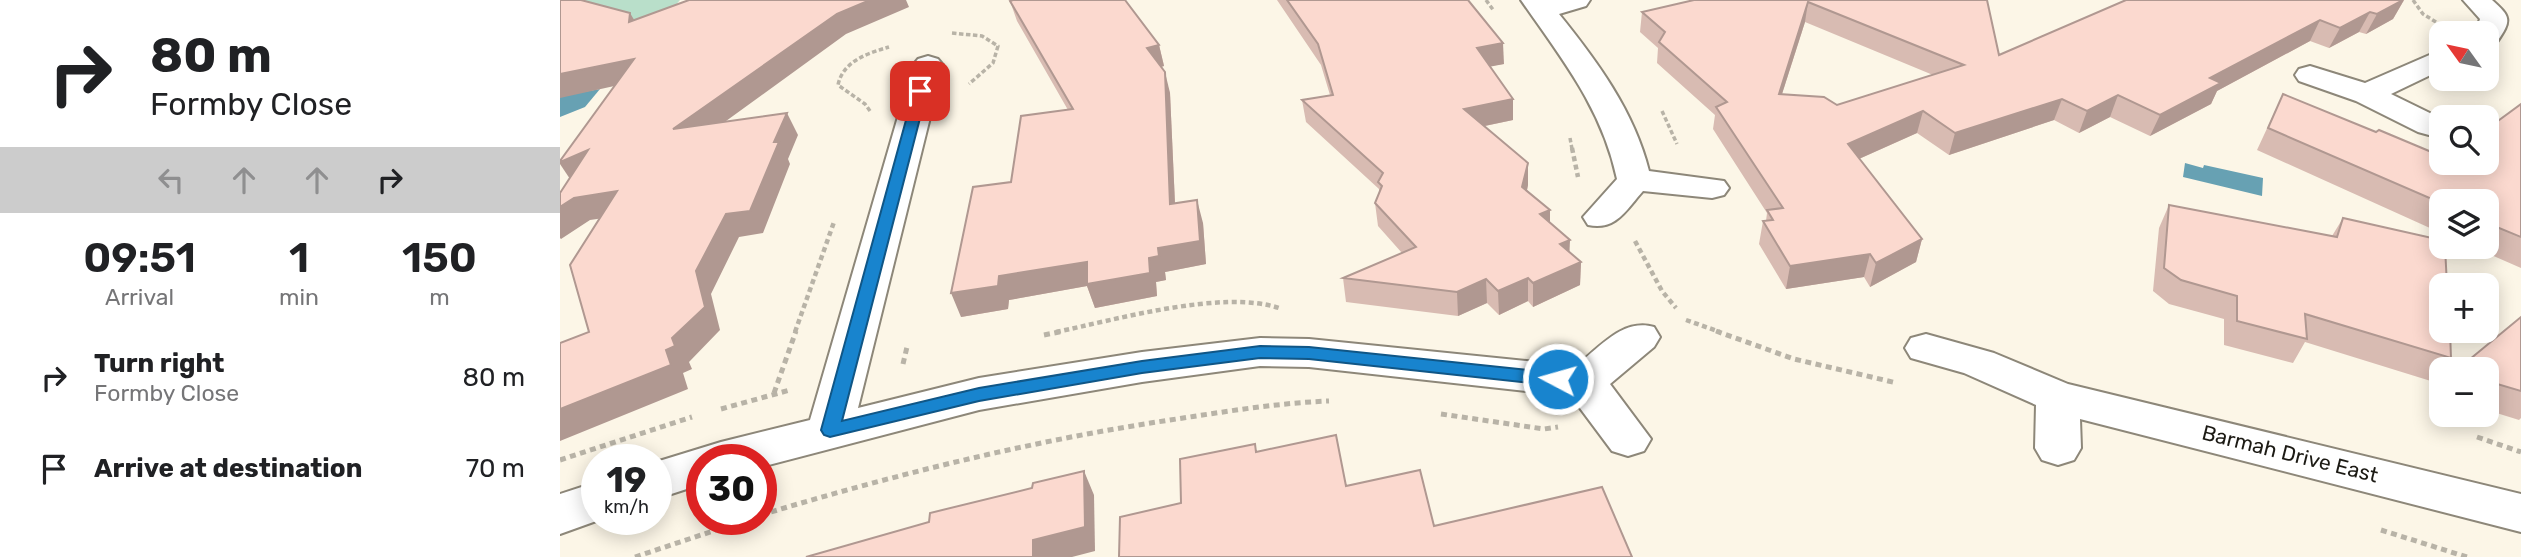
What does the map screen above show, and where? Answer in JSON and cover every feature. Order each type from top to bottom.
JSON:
[{"type":"street","points":[[1577,0],[1538,5],[1594,83],[1623,133],[1634,180]]},
{"type":"street","points":[[2476,0],[2494,17],[2494,21]]},
{"type":"street","points":[[830,430],[928,65]]},
{"type":"street","points":[[2367,94],[2429,65]]},
{"type":"street","points":[[2310,75],[2367,94],[2429,125]]},
{"type":"street","points":[[1634,180],[1712,188]]},
{"type":"street","points":[[1601,217],[1634,180]]},
{"type":"street","points":[[777,445],[979,394],[1156,365],[1279,350],[1584,382],[1640,337]]},
{"type":"street","name":"Barmah Drive East","points":[[1926,348],[1979,363],[2058,397],[2521,513]]},
{"type":"street","points":[[1584,382],[1628,439]]},
{"type":"street","points":[[2058,397],[2058,449]]},
{"type":"street","points":[[560,514],[581,507]]},
{"type":"path","points":[[1486,0],[1500,20]]},
{"type":"path","points":[[2413,0],[2423,14],[2435,21]]},
{"type":"path","points":[[1568,133],[1579,186]]},
{"type":"path","points":[[1686,320],[1794,359],[1903,385]]},
{"type":"path","points":[[777,510],[863,484],[1032,443],[1113,427],[1233,410],[1333,401]]},
{"type":"path","points":[[1433,413],[1544,429],[1567,426]]},
{"type":"path","points":[[2477,437],[2521,452]]},
{"type":"path","points":[[635,557],[701,535]]},
{"type":"green space","points":[[560,0],[680,0],[669,13],[560,43]]},
{"type":"water","points":[[600,89],[585,107],[560,117],[560,96]]},
{"type":"water","points":[[2185,163],[2263,178],[2262,196],[2183,177]]},
{"type":"building","points":[[560,0],[581,0],[630,13],[629,22],[689,0],[870,0],[837,14],[673,129],[787,113],[774,142],[779,142],[750,211],[726,214],[696,271],[705,307],[672,338],[675,346],[666,350],[671,365],[560,409],[560,343],[589,332],[570,265],[617,191],[574,198],[560,207],[560,193],[588,150],[560,161],[634,59],[560,74]]},
{"type":"building","points":[[1125,0],[1159,45],[1147,48],[1165,72],[1170,204],[1197,200],[1200,241],[1158,248],[1159,256],[1149,258],[1150,273],[1087,284],[1087,262],[999,276],[998,286],[951,293],[973,187],[1011,182],[1021,116],[1073,109],[1010,1]]},
{"type":"building","points":[[1287,0],[1468,0],[1503,43],[1477,48],[1513,99],[1464,109],[1528,163],[1522,187],[1550,210],[1540,214],[1570,240],[1560,244],[1581,262],[1533,283],[1528,278],[1498,291],[1486,279],[1457,292],[1343,278],[1416,247],[1375,203],[1382,186],[1378,182],[1383,173],[1302,100],[1333,95],[1318,44]]},
{"type":"building","points":[[1694,0],[1987,0],[1999,55],[2126,0],[2403,0],[2377,14],[2370,12],[2340,28],[2320,20],[2210,78],[2221,83],[2160,115],[2118,95],[2087,111],[2062,99],[1955,133],[1923,111],[1848,144],[1922,239],[1876,263],[1870,254],[1790,266],[1763,221],[1773,220],[1767,210],[1783,208],[1716,107],[1727,102],[1659,42],[1665,32],[1642,12]],"holes":[[[1808,2],[1964,65],[1837,105],[1824,97],[1779,94]]]},
{"type":"building","points":[[2283,94],[2429,151],[2429,175],[2499,175],[2499,120],[2521,104],[2521,237],[2499,228],[2499,189],[2429,189],[2429,198],[2268,128]]},
{"type":"building","points":[[2169,205],[2337,237],[2343,218],[2429,237],[2429,259],[2446,259],[2446,273],[2429,273],[2429,343],[2450,343],[2451,357],[2305,314],[2307,339],[2237,321],[2237,296],[2181,280],[2164,268]]},
{"type":"building","points":[[2521,317],[2521,391],[2499,385],[2499,357],[2473,357],[2490,343],[2499,343],[2499,335]]},
{"type":"building","points":[[1336,435],[1346,486],[1420,470],[1434,526],[1602,487],[1632,557],[1119,557],[1120,517],[1181,503],[1180,459],[1255,444],[1256,452]]},
{"type":"building","points":[[1084,471],[1085,527],[1033,540],[1033,557],[806,557],[929,522],[930,513],[1032,488],[1033,483]]},
{"type":"route","points":[[920,91],[830,430],[979,394],[1142,367],[1279,350],[1558,379]]}]
